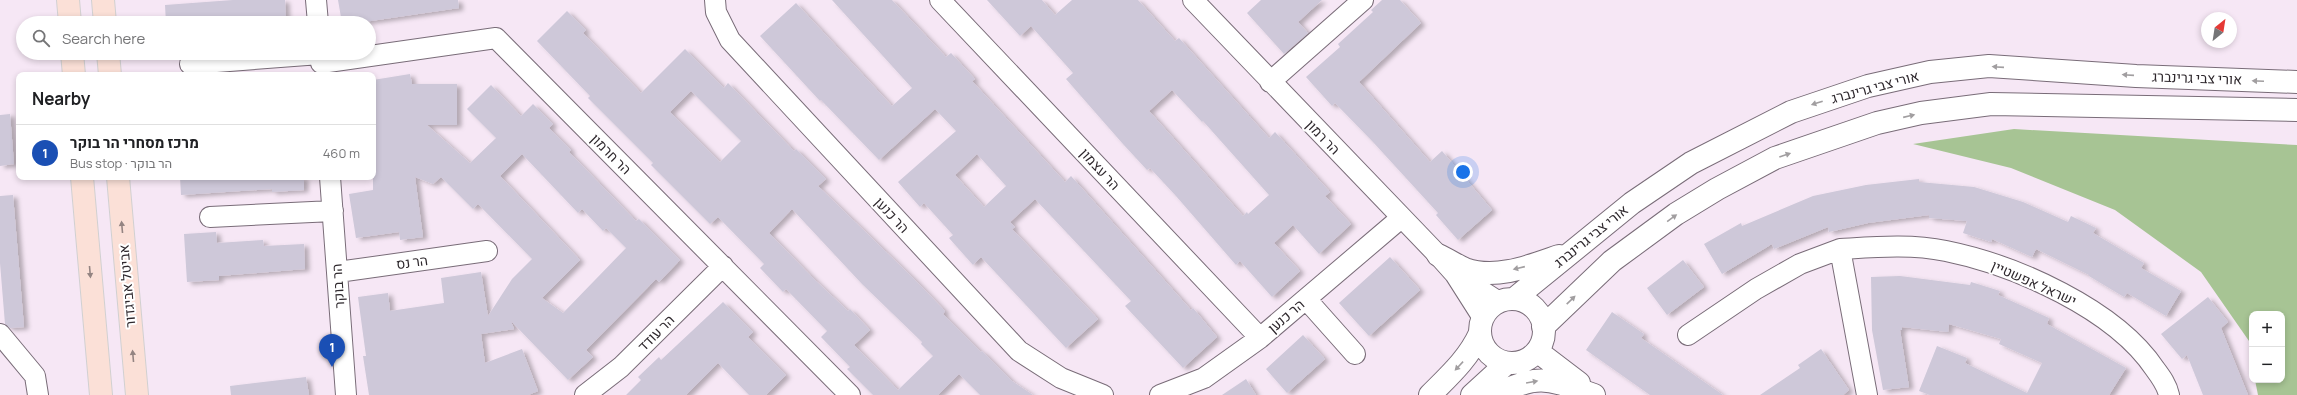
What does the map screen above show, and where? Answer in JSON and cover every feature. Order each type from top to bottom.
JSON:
[{"type":"main road","points":[[68,0],[69,16]]},
{"type":"main road","points":[[103,0],[104,16]]},
{"type":"main road","points":[[73,60],[74,72]]},
{"type":"main road","points":[[109,60],[110,72]]},
{"type":"main road","name":"אורי צבי גרינברג","points":[[1507,300],[1632,203],[1691,163],[1791,112],[1868,86],[1930,72],[1989,66],[2297,82]]},
{"type":"main road","name":"אורי צבי גרינברג","points":[[1543,327],[1612,261],[1676,214],[1717,189],[1775,158],[1877,123],[1921,113],[1990,104],[2297,110]]},
{"type":"main road","points":[[82,180],[101,395]]},
{"type":"main road","name":"אביטל אביגדור","points":[[118,180],[137,395]]},
{"type":"main road","points":[[1438,255],[1466,269],[1485,272],[1507,271],[1526,267],[1570,252]]},
{"type":"main road","points":[[1430,395],[1462,363],[1473,348],[1481,325],[1487,311],[1507,300],[1530,305],[1539,315],[1543,327],[1541,344],[1537,351],[1523,361],[1506,363],[1496,359],[1488,352],[1482,343],[1481,325]]},
{"type":"main road","points":[[1537,351],[1594,395]]},
{"type":"main road","points":[[1472,395],[1506,363]]},
{"type":"main road","points":[[1496,395],[1530,381],[1551,379],[1594,395]]},
{"type":"street","points":[[316,0],[317,16]]},
{"type":"street","name":"הר כנען","points":[[715,0],[716,12],[730,40],[1019,351],[1061,378],[1104,395]]},
{"type":"street","name":"הר עצמון","points":[[940,0],[1260,338]]},
{"type":"street","name":"הר רמון","points":[[1192,0],[1455,274],[1481,325]]},
{"type":"street","points":[[1270,82],[1363,0]]},
{"type":"street","name":"הר חרמון","points":[[376,54],[496,38],[850,395]]},
{"type":"street","points":[[190,64],[321,61]]},
{"type":"street","name":"הר בוקר","points":[[330,180],[346,395]]},
{"type":"street","points":[[210,217],[333,211]]},
{"type":"street","name":"הר כנען","points":[[1160,395],[1204,378],[1260,338],[1401,218]]},
{"type":"street","name":"ישראל אפשטיין","points":[[1688,336],[1756,288],[1800,264],[1840,249],[1904,246],[1946,251],[2000,266],[2055,290],[2100,316],[2126,335],[2145,354],[2167,387],[2169,395]]},
{"type":"street","points":[[1840,249],[1867,395]]},
{"type":"street","name":"הר נס","points":[[338,272],[487,251]]},
{"type":"street","name":"הר עודד","points":[[585,395],[621,368],[723,266]]},
{"type":"street","name":"הר רמון","points":[[1455,274],[1507,300]]},
{"type":"street","points":[[1306,299],[1354,354]]},
{"type":"street","points":[[0,334],[35,376],[38,395]]},
{"type":"green space","points":[[2014,129],[2297,145],[2297,395],[2258,395],[2256,383],[2285,383],[2285,311],[2249,311],[2249,341],[2201,272],[2115,210],[2011,168],[1913,144]]},
{"type":"building","points":[[233,0],[285,0],[286,16],[166,16],[165,5]]},
{"type":"building","points":[[338,0],[458,0],[459,8],[376,20],[376,16],[341,16]]},
{"type":"building","points":[[832,0],[892,0],[946,57],[951,53],[975,79],[972,81],[1065,182],[1071,176],[1191,310],[1193,308],[1217,337],[1183,368],[1125,306],[1131,301],[1035,199],[1010,222],[1015,227],[1012,229],[1098,319],[1066,348],[981,257],[973,265],[949,238],[953,235],[924,203],[920,207],[898,182],[956,131],[938,112],[935,109],[879,160],[821,100],[820,101],[760,36],[796,3],[892,106],[912,88]],"holes":[[[977,154],[1006,186],[984,207],[955,175]]]},
{"type":"building","points":[[987,0],[1042,0],[1055,15],[1072,0],[1138,0],[1175,41],[1179,38],[1269,138],[1275,132],[1330,192],[1325,196],[1351,224],[1319,254],[1293,225],[1274,243],[1300,271],[1272,297],[1240,261],[1236,265],[1150,168],[1147,170],[1123,144],[1066,79],[1073,73],[1031,26],[1020,36]],"holes":[[[1172,90],[1202,122],[1203,121],[1269,195],[1248,214],[1247,212],[1243,216],[1149,111]]]},
{"type":"building","points":[[1261,0],[1322,0],[1298,22],[1308,33],[1284,54],[1247,13]]},
{"type":"building","points":[[1382,0],[1400,0],[1421,23],[1359,82],[1430,162],[1442,151],[1492,210],[1458,240],[1436,215],[1438,213],[1373,142],[1335,103],[1332,106],[1306,77],[1340,47],[1338,44],[1373,12],[1371,10]]},
{"type":"building","points":[[567,11],[586,30],[583,33],[641,93],[685,49],[724,88],[728,83],[794,151],[796,149],[826,179],[818,186],[914,279],[945,311],[943,314],[981,352],[982,351],[1012,381],[1033,395],[980,395],[959,374],[938,395],[873,395],[847,369],[850,367],[821,337],[827,331],[786,289],[783,292],[760,268],[764,264],[718,217],[710,224],[651,165],[653,163],[588,98],[590,96],[537,41]],"holes":[[[691,91],[741,141],[720,162],[670,112]],[[792,209],[862,284],[922,342],[921,344],[933,356],[898,390],[854,345],[870,330],[850,309],[848,311],[815,280],[769,233]]]},
{"type":"building","points":[[410,74],[412,84],[457,84],[457,125],[427,125],[470,163],[496,138],[467,109],[491,85],[521,116],[533,104],[553,124],[549,128],[571,150],[569,152],[636,221],[639,219],[680,260],[659,282],[656,279],[586,350],[593,357],[568,380],[511,321],[514,329],[481,334],[485,363],[522,349],[538,391],[528,395],[369,395],[363,356],[366,356],[358,297],[388,293],[390,311],[444,303],[441,278],[481,272],[488,316],[512,279],[532,259],[478,204],[473,209],[441,177],[433,184],[415,177],[423,237],[400,240],[399,232],[356,238],[349,194],[373,190],[373,180],[376,180],[376,80]],"holes":[[[522,154],[578,213],[582,209],[603,231],[606,228],[626,248],[563,313],[542,298],[580,260],[500,176]]]},
{"type":"building","points":[[10,114],[14,164],[0,166],[0,115]]},
{"type":"building","points":[[1919,179],[1919,182],[1974,187],[2023,202],[2068,222],[2071,216],[2096,228],[2093,233],[2144,263],[2141,268],[2181,291],[2166,316],[2127,293],[2124,297],[2089,275],[2036,249],[2032,257],[1992,239],[1991,242],[1963,233],[1967,221],[1929,218],[1929,215],[1868,223],[1829,232],[1828,227],[1774,249],[1772,244],[1722,274],[1704,244],[1741,223],[1742,226],[1813,196],[1866,185]]},
{"type":"building","points":[[180,180],[304,180],[304,190],[272,192],[272,189],[181,195]]},
{"type":"building","points":[[13,195],[24,327],[10,328],[5,324],[0,263],[0,196]]},
{"type":"building","points":[[216,232],[217,243],[263,240],[264,246],[304,244],[305,269],[219,276],[219,280],[187,282],[184,234]]},
{"type":"building","points":[[1390,257],[1420,290],[1369,336],[1339,303]]},
{"type":"building","points":[[1683,260],[1704,287],[1667,315],[1647,288]]},
{"type":"building","points":[[1900,276],[1970,285],[1971,282],[2000,291],[1998,295],[2049,318],[2047,324],[2126,368],[2109,395],[1930,395],[1919,391],[1937,346],[1967,358],[1965,363],[2027,393],[2042,363],[1999,344],[2001,339],[1949,324],[1948,332],[1902,327],[1902,330],[1900,330],[1909,387],[1883,390],[1872,330],[1871,277]]},
{"type":"building","points":[[2208,297],[2228,322],[2221,328],[2248,395],[2203,395],[2187,355],[2182,359],[2161,334]]},
{"type":"building","points":[[723,302],[753,332],[748,337],[786,375],[766,395],[749,395],[718,363],[686,395],[626,395],[641,380],[638,377],[659,357],[661,360]]},
{"type":"building","points":[[1612,312],[1644,334],[1641,338],[1723,395],[1650,395],[1586,350]]},
{"type":"building","points":[[1303,335],[1325,359],[1287,393],[1266,369]]},
{"type":"building","points":[[1821,349],[1849,390],[1843,395],[1760,395],[1800,368],[1798,365]]},
{"type":"building","points":[[306,377],[309,395],[231,395],[230,386]]},
{"type":"building","points":[[1246,379],[1256,395],[1222,395]]},
{"type":"place","name":"מרכז מסחרי הר בוקר","points":[[332,367]]}]
